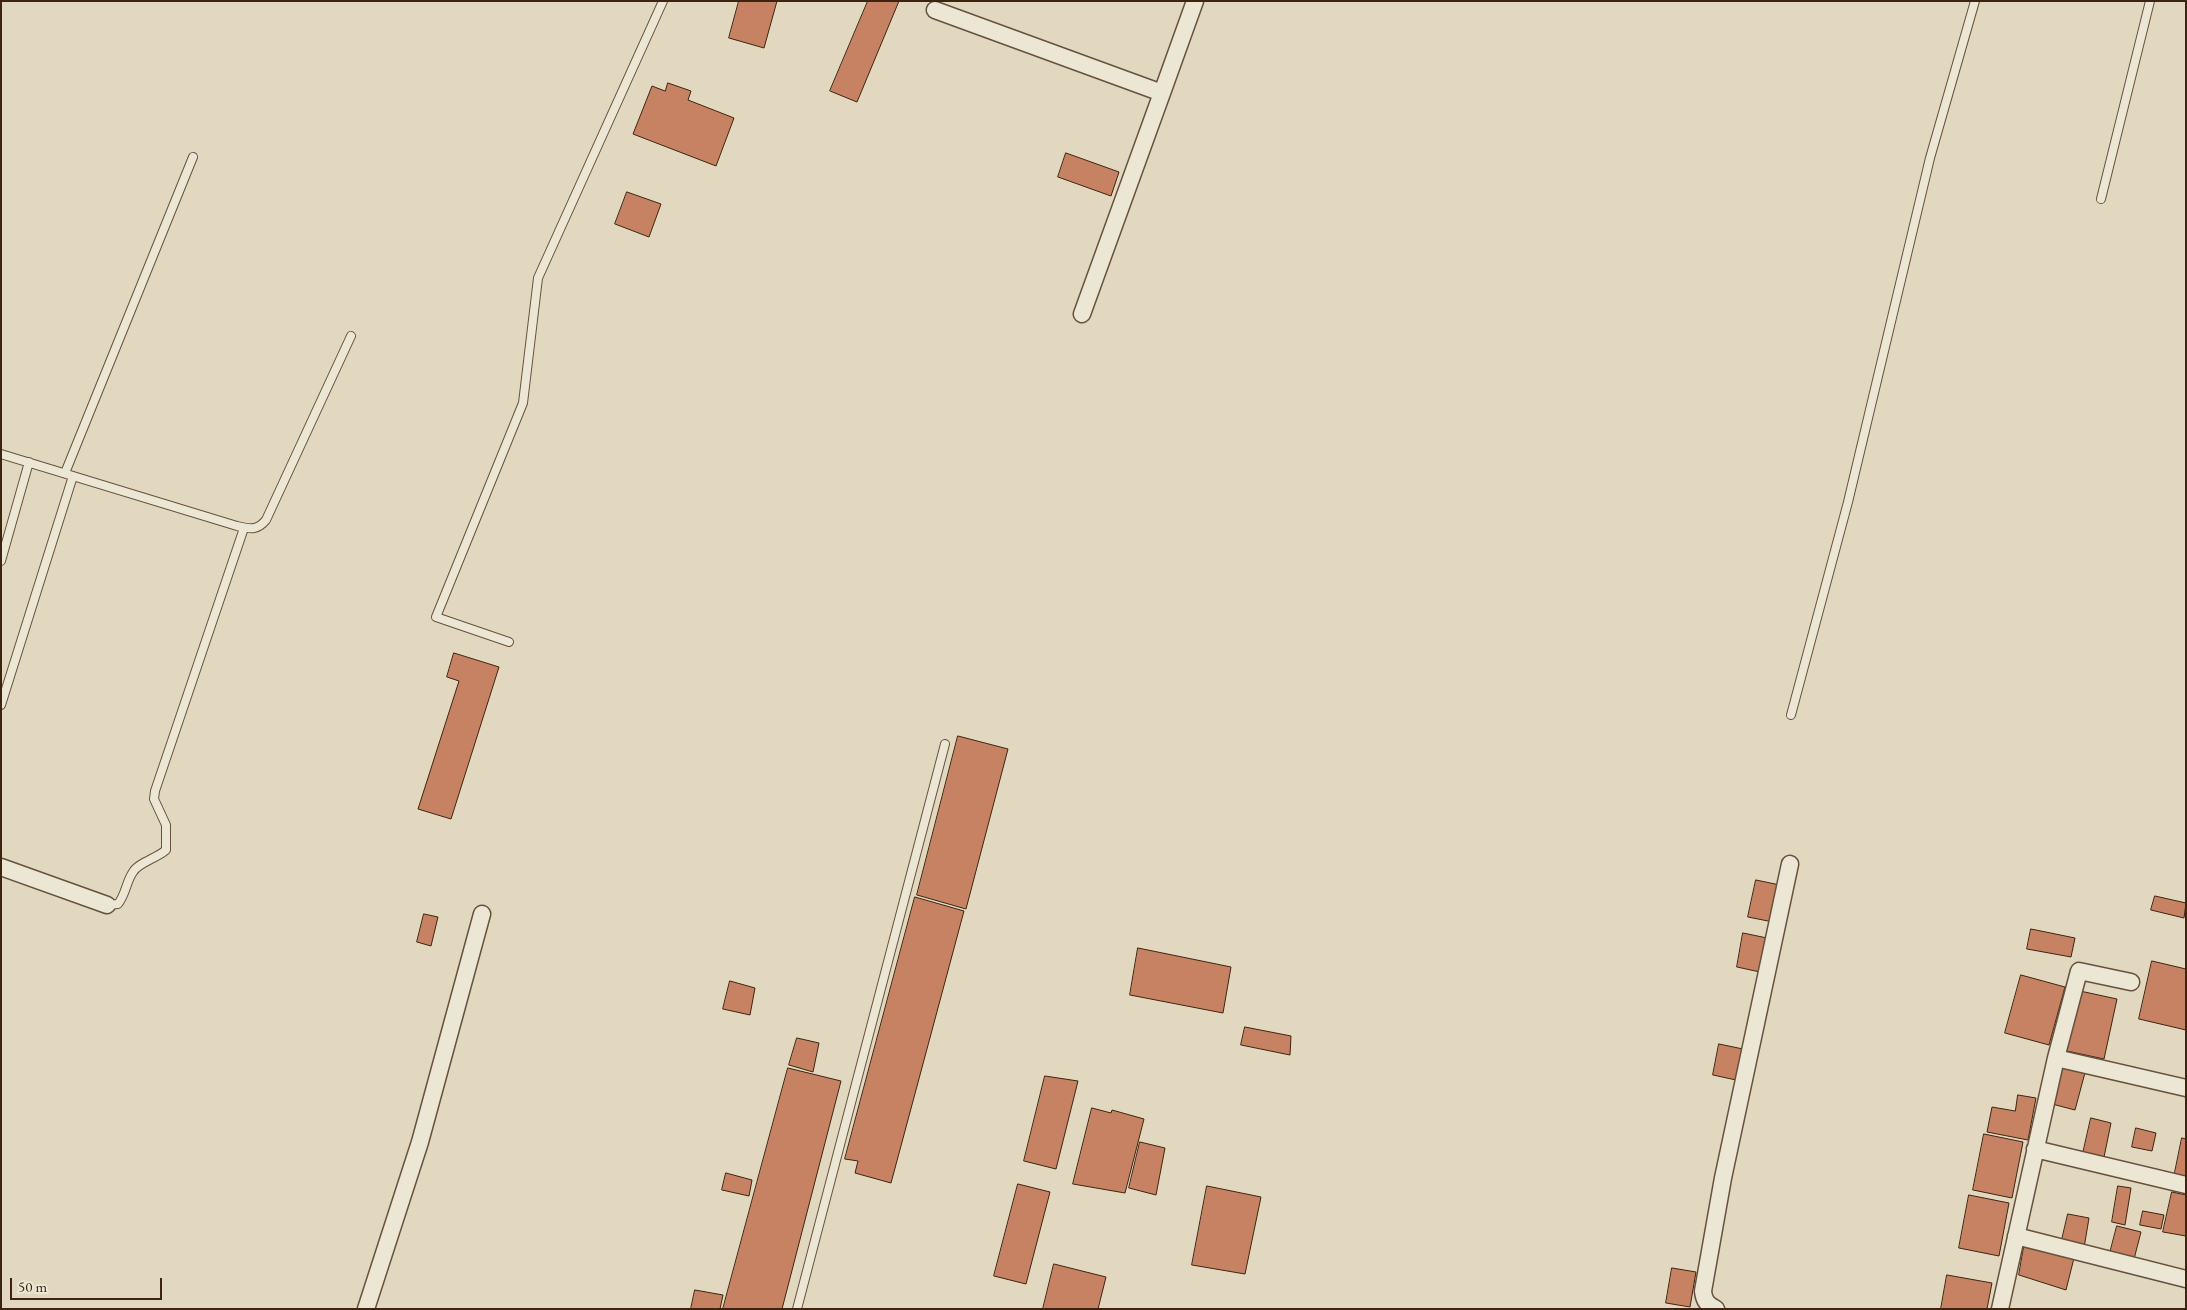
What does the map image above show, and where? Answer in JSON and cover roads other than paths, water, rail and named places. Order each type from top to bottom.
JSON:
[{"type":"street","points":[[1082,314],[1196,1]]},
{"type":"street","points":[[935,10],[1162,93]]},
{"type":"street","points":[[1716,1309],[1708,1305],[1704,1299],[1703,1291],[1723,1178],[1790,864]]},
{"type":"street","points":[[1,867],[107,904]]},
{"type":"street","points":[[366,1309],[420,1142],[482,914]]},
{"type":"street","points":[[2000,1309],[2056,1058],[2079,971],[2131,982]]},
{"type":"street","points":[[2056,1058],[2186,1088]]},
{"type":"street","points":[[2036,1149],[2186,1185]]},
{"type":"street","points":[[2016,1236],[2186,1279]]},
{"type":"lane","points":[[509,642],[436,617],[522,403],[538,278],[663,1]]},
{"type":"lane","points":[[1791,715],[1851,492],[1930,158],[1976,1]]},
{"type":"lane","points":[[2101,199],[2150,1]]},
{"type":"lane","points":[[65,473],[193,157]]},
{"type":"lane","points":[[1,454],[244,528],[260,527],[266,520],[352,336]]},
{"type":"lane","points":[[1,561],[29,462]]},
{"type":"lane","points":[[1,705],[73,476]]},
{"type":"lane","points":[[107,904],[118,904],[124,896],[133,872],[141,864],[156,858],[166,850],[166,825],[154,799],[155,791],[244,528]]},
{"type":"lane","points":[[797,1309],[944,744]]}]
